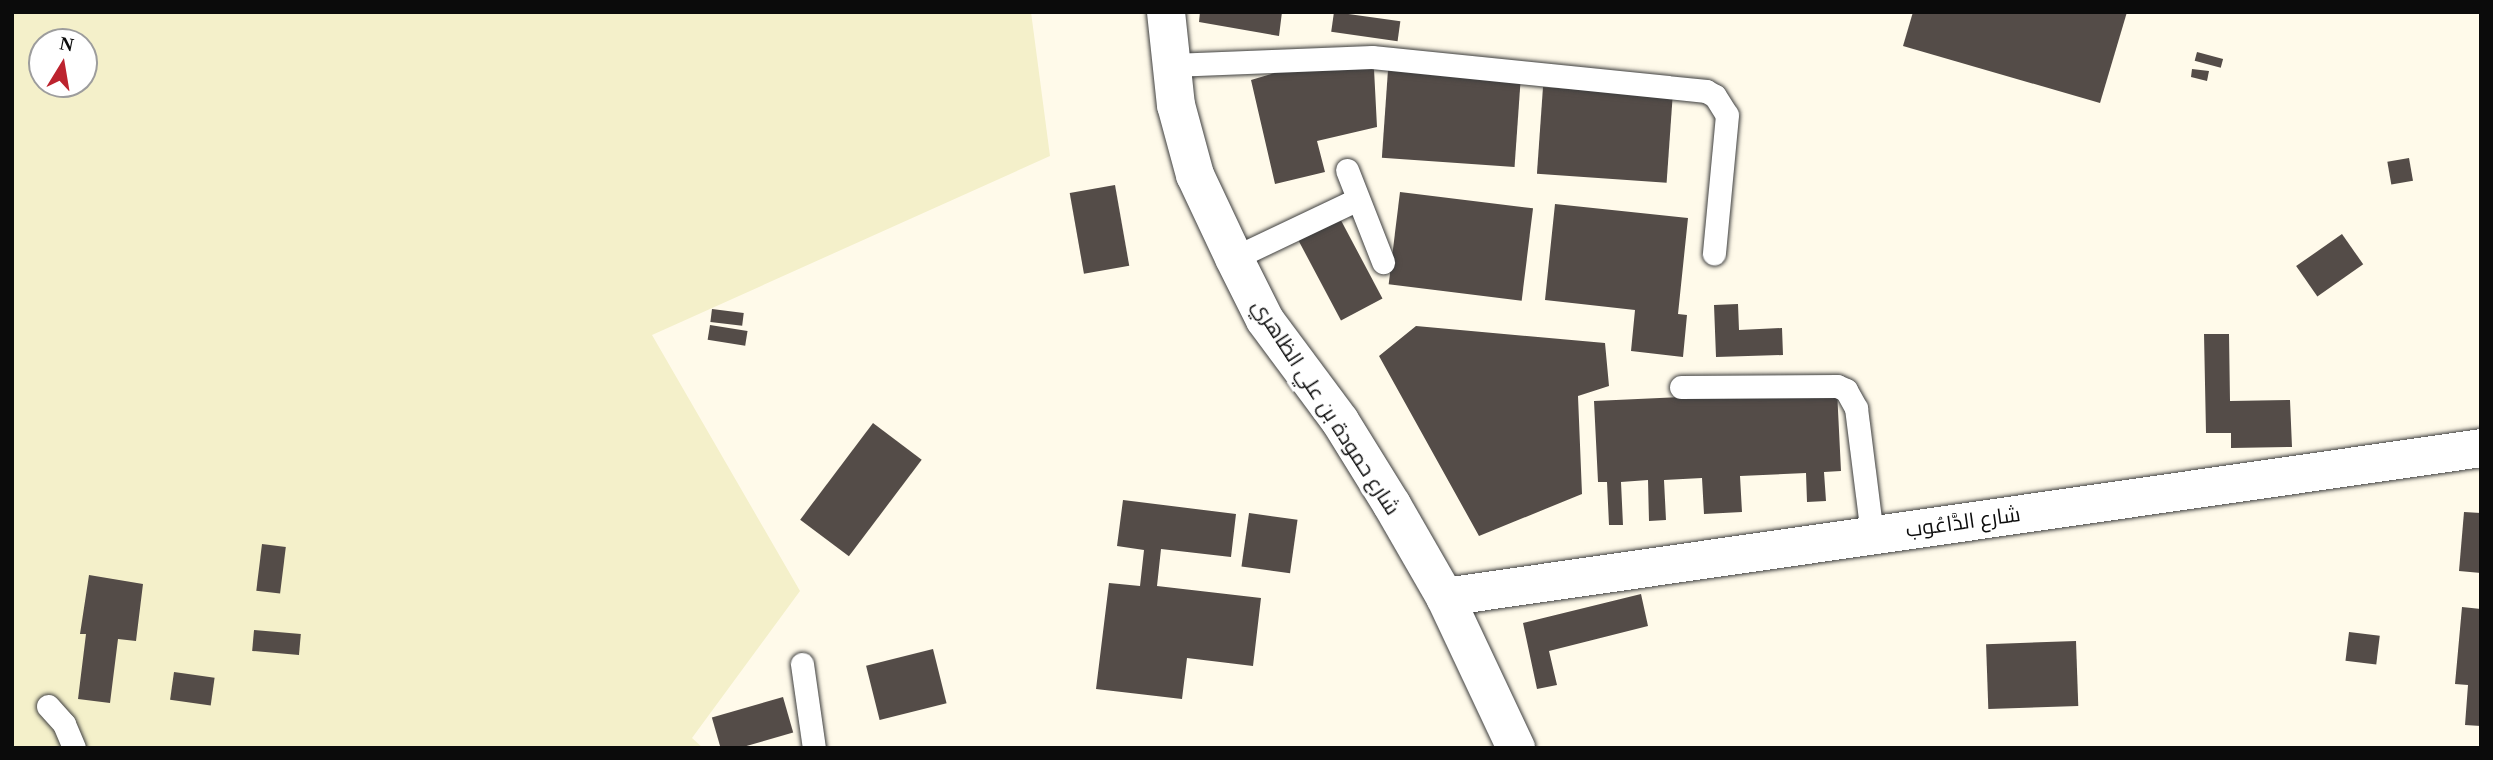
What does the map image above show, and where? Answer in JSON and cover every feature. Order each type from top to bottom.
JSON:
[{"type":"street","name":"شارع حمودة بن علي الظاهري","points":[[1166,12],[1176,105],[1195,175],[1234,258],[1265,320],[1340,421],[1445,597],[1516,748]]},
{"type":"street","name":"شارع الدَّاعُوب","points":[[1445,597],[2481,448]]},
{"type":"lane","points":[[1171,65],[1372,57],[1706,91],[1715,96],[1727,115],[1714,253]]},
{"type":"lane","points":[[1347,170],[1383,262]]},
{"type":"lane","points":[[1234,258],[1359,199]]},
{"type":"lane","points":[[1681,387],[1837,386],[1846,390],[1856,408],[1872,535]]},
{"type":"lane","points":[[802,664],[814,748]]},
{"type":"lane","points":[[48,706],[64,724],[74,748]]},
{"type":"shaded area","points":[[12,12],[1031,12],[1050,156],[652,335],[800,591],[692,738],[703,748],[12,748]]},
{"type":"building","points":[[1200,12],[1282,12],[1279,36],[1199,22]]},
{"type":"building","points":[[1334,12],[1400,21],[1398,41],[1331,32]]},
{"type":"building","points":[[1913,12],[2127,12],[2100,103],[1903,46]]},
{"type":"building","points":[[2197,52],[2223,59],[2221,68],[2195,61]]},
{"type":"building","points":[[1307,63],[1374,69],[1377,127],[1317,141],[1325,172],[1275,184],[1251,80]]},
{"type":"building","points":[[2192,69],[2209,71],[2207,81],[2191,77]]},
{"type":"building","points":[[1388,70],[1521,79],[1515,167],[1382,158]]},
{"type":"building","points":[[1543,87],[1673,96],[1667,183],[1537,174]]},
{"type":"building","points":[[2409,158],[2413,181],[2391,184],[2387,162]]},
{"type":"building","points":[[1115,185],[1129,266],[1084,274],[1070,193]]},
{"type":"building","points":[[1400,192],[1533,208],[1522,301],[1389,284]]},
{"type":"building","points":[[1555,204],[1688,218],[1678,314],[1687,315],[1683,357],[1631,351],[1635,310],[1545,300]]},
{"type":"building","points":[[1336,211],[1382,298],[1341,320],[1295,233]]},
{"type":"building","points":[[2342,234],[2363,264],[2317,296],[2296,266]]},
{"type":"building","points":[[1738,304],[1739,330],[1782,328],[1783,355],[1716,357],[1714,305]]},
{"type":"building","points":[[712,309],[744,313],[742,326],[710,322]]},
{"type":"building","points":[[710,325],[748,331],[745,346],[708,340]]},
{"type":"building","points":[[1416,326],[1605,343],[1609,386],[1578,396],[1582,494],[1479,536],[1379,356]]},
{"type":"building","points":[[2204,334],[2229,334],[2230,401],[2290,400],[2292,447],[2231,448],[2231,433],[2206,433]]},
{"type":"building","points":[[1837,390],[1841,471],[1824,472],[1826,501],[1807,502],[1806,473],[1740,476],[1742,512],[1704,514],[1702,478],[1664,480],[1666,520],[1649,521],[1648,480],[1621,482],[1623,525],[1609,525],[1607,482],[1598,482],[1594,401]]},
{"type":"building","points":[[873,423],[922,460],[849,556],[800,520]]},
{"type":"building","points":[[1123,500],[1236,514],[1231,557],[1161,549],[1157,586],[1261,598],[1253,666],[1187,658],[1182,699],[1096,689],[1109,583],[1140,586],[1144,550],[1117,546]]},
{"type":"building","points":[[2464,512],[2481,513],[2481,573],[2459,571]]},
{"type":"building","points":[[1249,513],[1298,520],[1290,573],[1241,566]]},
{"type":"building","points":[[262,544],[286,547],[280,594],[256,591]]},
{"type":"building","points":[[89,575],[143,584],[136,641],[118,639],[110,703],[78,699],[86,634],[80,634]]},
{"type":"building","points":[[1641,594],[1648,626],[1549,651],[1557,685],[1537,689],[1523,623]]},
{"type":"building","points":[[2462,607],[2481,609],[2481,726],[2465,725],[2468,685],[2455,684]]},
{"type":"building","points":[[254,630],[301,634],[299,655],[252,651]]},
{"type":"building","points":[[2349,632],[2380,636],[2376,665],[2345,661]]},
{"type":"building","points":[[2076,641],[2078,706],[1988,709],[1986,644]]},
{"type":"building","points":[[933,649],[947,703],[880,720],[866,666]]},
{"type":"building","points":[[174,672],[215,678],[211,705],[170,700]]},
{"type":"building","points":[[783,697],[793,733],[739,748],[721,748],[712,717]]}]
